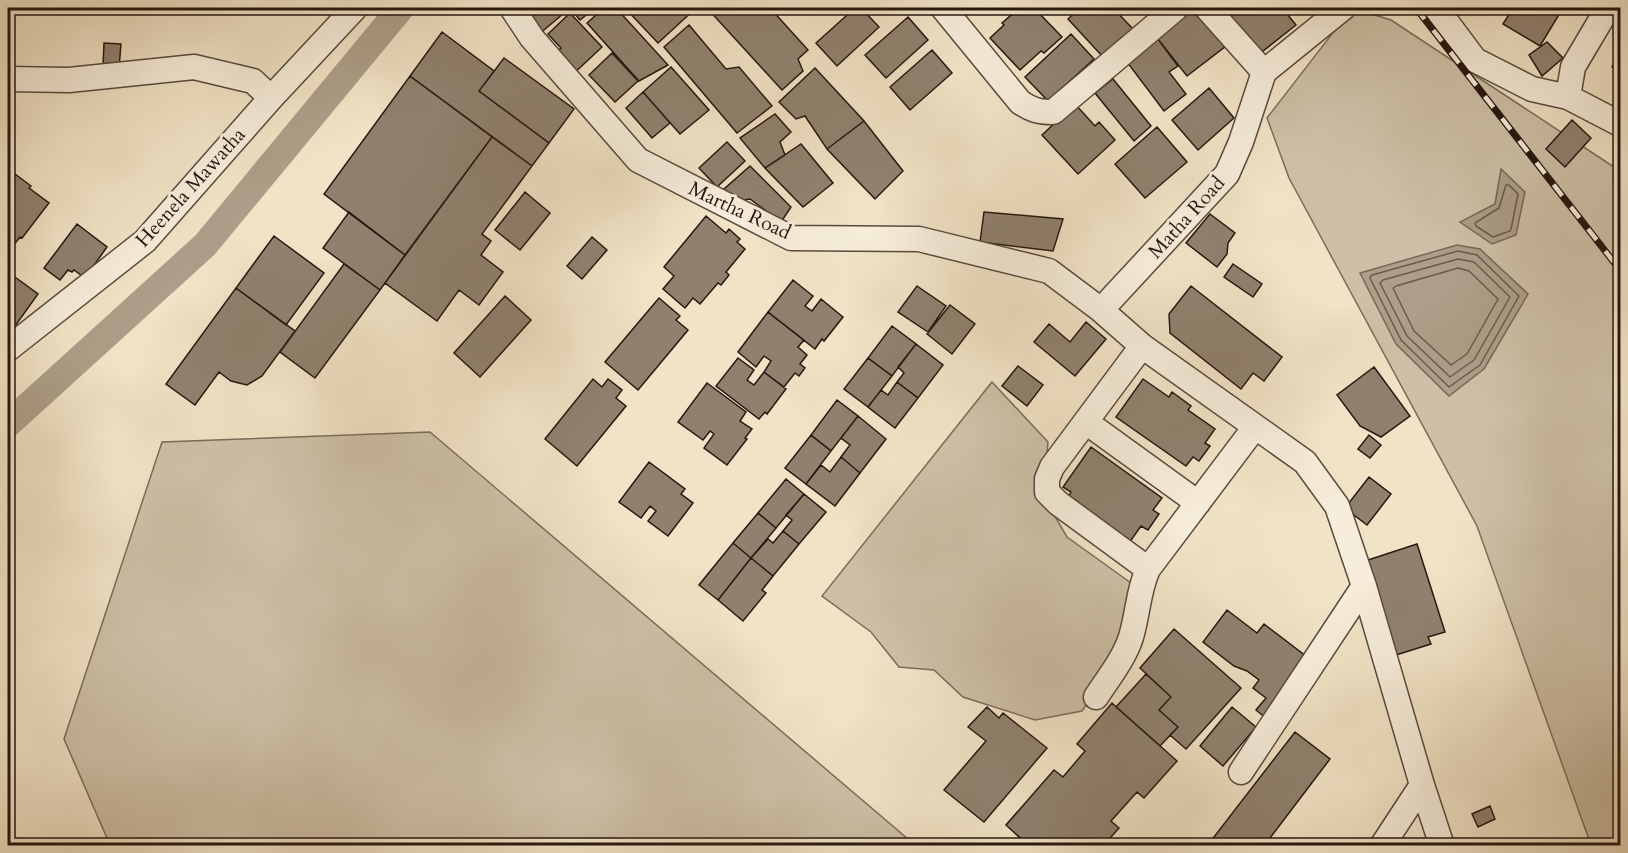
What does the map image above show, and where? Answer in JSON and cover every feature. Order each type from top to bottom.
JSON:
[{"type":"street","name":"Heenela Mawatha","points":[[8,349],[145,240],[270,98],[355,8]]},
{"type":"street","name":"Martha Road","points":[[512,8],[532,38],[638,160],[791,238],[919,239],[1049,271],[1101,310],[1142,346],[1305,462],[1337,506],[1364,585],[1442,846]]},
{"type":"street","points":[[943,8],[1020,102],[1038,112],[1053,112],[1170,9]]},
{"type":"street","points":[[1208,8],[1264,72],[1343,8]]},
{"type":"street","points":[[1436,8],[1475,60],[1532,89],[1568,97],[1620,124]]},
{"type":"street","points":[[1568,97],[1573,67],[1608,8]]},
{"type":"street","points":[[8,79],[69,80],[194,67],[253,81],[270,98]]},
{"type":"street","name":"Matha Road","points":[[1101,310],[1227,174],[1241,142],[1264,72]]},
{"type":"street","points":[[1142,346],[1052,467],[1047,479],[1047,492],[1058,503],[1148,569]]},
{"type":"street","points":[[1086,422],[1198,502]]},
{"type":"street","points":[[1096,697],[1131,638],[1141,585],[1148,569],[1256,427]]},
{"type":"street","points":[[1241,772],[1364,585]]},
{"type":"street","points":[[1383,846],[1422,785]]},
{"type":"shaded area","points":[[1352,8],[1391,20],[1620,171],[1620,845],[1591,845],[1477,526],[1289,178],[1267,118]]},
{"type":"shaded area","points":[[992,382],[1048,442],[1043,496],[1067,537],[1138,588],[1125,646],[1082,711],[1035,720],[963,697],[934,670],[899,667],[871,632],[822,596]]},
{"type":"shaded area","points":[[430,432],[915,845],[110,845],[64,739],[162,442]]},
{"type":"water","points":[[1501,169],[1525,192],[1516,235],[1492,244],[1460,222],[1495,204]]},
{"type":"water","points":[[1457,245],[1480,249],[1528,294],[1484,369],[1449,396],[1396,344],[1360,273]]},
{"type":"building","points":[[515,8],[570,8],[538,35]]},
{"type":"building","points":[[570,8],[595,8],[580,20]]},
{"type":"building","points":[[604,8],[616,8],[668,65],[639,81],[587,23]]},
{"type":"building","points":[[625,8],[696,8],[658,43]]},
{"type":"building","points":[[707,8],[770,8],[808,50],[798,59],[803,71],[782,90]]},
{"type":"building","points":[[855,8],[861,8],[879,27],[837,66],[816,43]]},
{"type":"building","points":[[1005,8],[1019,8],[1012,15]]},
{"type":"building","points":[[1019,8],[1034,8],[1062,37],[1044,53],[1041,51],[1020,70],[990,38]]},
{"type":"building","points":[[1080,8],[1113,8],[1133,29],[1103,57],[1068,19]]},
{"type":"building","points":[[1189,8],[1197,8],[1226,46],[1187,76],[1154,34]]},
{"type":"building","points":[[1234,8],[1282,8],[1296,25],[1258,55],[1226,13]]},
{"type":"building","points":[[1513,8],[1563,8],[1540,46],[1503,24]]},
{"type":"building","points":[[570,13],[602,47],[570,77],[551,58],[561,48],[548,34]]},
{"type":"building","points":[[908,17],[928,40],[886,78],[865,55]]},
{"type":"building","points":[[689,25],[726,69],[739,67],[772,106],[737,133],[664,47]]},
{"type":"building","points":[[442,32],[494,71],[479,91],[549,143],[532,166],[410,76]]},
{"type":"building","points":[[1071,34],[1094,59],[1048,101],[1025,77]]},
{"type":"building","points":[[1154,34],[1178,66],[1169,72],[1186,94],[1164,111],[1124,58]]},
{"type":"building","points":[[1547,42],[1563,58],[1542,76],[1529,55]]},
{"type":"building","points":[[104,43],[121,44],[119,68],[103,67]]},
{"type":"building","points":[[932,50],[952,73],[910,110],[890,87]]},
{"type":"building","points":[[1620,51],[1620,72],[1612,67]]},
{"type":"building","points":[[612,53],[638,81],[615,102],[589,75]]},
{"type":"building","points":[[504,58],[574,109],[549,143],[479,91]]},
{"type":"building","points":[[671,67],[709,110],[680,134],[643,92]]},
{"type":"building","points":[[815,68],[864,121],[827,149],[805,116],[796,119],[779,102]]},
{"type":"building","points":[[410,76],[492,137],[405,255],[324,194]]},
{"type":"building","points":[[1113,79],[1151,126],[1134,141],[1095,93]]},
{"type":"building","points":[[1209,88],[1234,118],[1198,150],[1172,120]]},
{"type":"building","points":[[643,92],[670,123],[652,138],[626,108]]},
{"type":"building","points":[[1075,104],[1095,126],[1099,122],[1115,140],[1078,174],[1042,135]]},
{"type":"building","points":[[775,114],[791,132],[780,142],[785,155],[765,168],[740,138]]},
{"type":"building","points":[[1572,120],[1591,138],[1565,167],[1546,149]]},
{"type":"building","points":[[864,121],[903,171],[875,199],[827,149]]},
{"type":"building","points":[[1157,127],[1187,162],[1145,198],[1115,164]]},
{"type":"building","points":[[492,137],[532,166],[482,234],[491,241],[481,255],[503,272],[479,305],[459,290],[437,321],[385,283]]},
{"type":"building","points":[[727,142],[745,161],[717,187],[699,168]]},
{"type":"building","points":[[801,144],[833,183],[803,207],[765,168]]},
{"type":"building","points":[[750,166],[791,207],[781,222],[750,199],[731,202],[723,190]]},
{"type":"building","points":[[15,174],[49,203],[13,246],[8,242],[8,184]]},
{"type":"building","points":[[525,192],[550,213],[520,250],[495,230]]},
{"type":"building","points":[[349,212],[405,255],[380,290],[323,248]]},
{"type":"building","points":[[984,212],[1063,219],[1053,251],[980,242]]},
{"type":"building","points":[[1210,214],[1235,233],[1228,243],[1227,254],[1217,267],[1186,243]]},
{"type":"building","points":[[706,216],[726,233],[729,229],[740,239],[737,242],[745,249],[726,272],[729,275],[721,285],[718,283],[700,304],[693,298],[685,308],[663,289],[674,276],[664,267]]},
{"type":"building","points":[[77,224],[107,247],[85,278],[74,270],[72,272],[68,270],[60,280],[44,268]]},
{"type":"building","points":[[274,236],[324,273],[286,325],[236,288]]},
{"type":"building","points":[[592,237],[607,250],[582,279],[567,266]]},
{"type":"building","points":[[344,264],[380,290],[315,378],[280,352]]},
{"type":"building","points":[[1233,264],[1262,284],[1253,297],[1224,277]]},
{"type":"building","points":[[8,272],[38,294],[10,333],[8,332]]},
{"type":"building","points":[[793,280],[813,296],[805,306],[812,311],[821,299],[843,317],[815,349],[768,312]]},
{"type":"building","points":[[917,286],[946,306],[928,332],[898,312]]},
{"type":"building","points":[[1191,286],[1282,357],[1264,381],[1253,373],[1241,389],[1170,333],[1169,314]]},
{"type":"building","points":[[236,288],[295,331],[262,376],[247,385],[231,381],[219,372],[195,405],[166,384]]},
{"type":"building","points":[[505,296],[531,320],[480,377],[454,353]]},
{"type":"building","points":[[659,298],[680,316],[676,320],[688,330],[638,390],[605,362]]},
{"type":"building","points":[[950,305],[975,324],[952,354],[927,334]]},
{"type":"building","points":[[768,312],[804,340],[798,347],[807,355],[800,364],[805,368],[799,376],[795,373],[784,387],[764,372],[771,361],[764,356],[756,367],[738,352]]},
{"type":"building","points":[[1086,322],[1106,339],[1075,376],[1034,342],[1049,324],[1070,342]]},
{"type":"building","points":[[892,326],[916,344],[892,376],[868,358]]},
{"type":"building","points":[[916,344],[943,365],[918,398],[897,382],[904,373],[898,367]]},
{"type":"building","points":[[738,358],[754,370],[747,380],[754,385],[764,372],[786,389],[767,414],[765,412],[759,419],[716,386]]},
{"type":"building","points":[[868,358],[892,376],[868,407],[844,389]]},
{"type":"building","points":[[1018,366],[1043,385],[1027,406],[1002,386]]},
{"type":"building","points":[[1374,367],[1410,416],[1381,437],[1360,426],[1337,395]]},
{"type":"building","points":[[593,379],[602,387],[608,379],[622,390],[616,398],[626,406],[577,466],[545,439]]},
{"type":"building","points":[[1143,379],[1169,397],[1172,392],[1191,406],[1188,410],[1215,429],[1205,443],[1210,446],[1199,461],[1193,457],[1186,466],[1116,417]]},
{"type":"building","points":[[897,382],[918,398],[895,428],[868,407],[881,390],[888,395]]},
{"type":"building","points":[[707,383],[746,412],[740,421],[752,429],[727,465],[704,448],[714,434],[710,431],[703,440],[678,422]]},
{"type":"building","points":[[837,400],[858,416],[831,451],[811,435]]},
{"type":"building","points":[[858,416],[886,439],[860,473],[841,457],[850,445],[841,438]]},
{"type":"building","points":[[811,435],[831,451],[806,484],[785,468]]},
{"type":"building","points":[[1369,435],[1381,445],[1370,458],[1358,449]]},
{"type":"building","points":[[1091,447],[1162,498],[1153,510],[1159,514],[1148,530],[1141,526],[1129,543],[1067,499],[1071,492],[1063,487]]},
{"type":"building","points":[[841,457],[860,473],[835,506],[806,484],[821,465],[830,472]]},
{"type":"building","points":[[649,462],[685,489],[681,494],[693,503],[668,536],[648,521],[656,511],[650,506],[641,518],[619,502]]},
{"type":"building","points":[[1369,477],[1391,494],[1367,525],[1345,508]]},
{"type":"building","points":[[786,479],[804,494],[776,528],[758,513]]},
{"type":"building","points":[[804,494],[826,512],[799,544],[783,531],[792,520],[786,515]]},
{"type":"building","points":[[758,513],[776,528],[751,558],[733,543]]},
{"type":"building","points":[[783,531],[799,544],[773,576],[751,558],[768,539],[773,543]]},
{"type":"building","points":[[733,543],[751,558],[718,600],[699,585]]},
{"type":"building","points":[[1417,544],[1445,632],[1428,637],[1431,644],[1396,655],[1365,561]]},
{"type":"building","points":[[751,558],[773,576],[762,590],[766,593],[743,621],[718,600]]},
{"type":"building","points":[[1227,610],[1257,633],[1264,624],[1311,660],[1267,719],[1256,710],[1266,698],[1253,688],[1259,680],[1247,671],[1234,666],[1203,642]]},
{"type":"building","points":[[1174,629],[1241,688],[1186,749],[1170,735],[1178,727],[1159,710],[1171,697],[1140,668]]},
{"type":"building","points":[[1146,674],[1171,697],[1159,710],[1178,727],[1160,746],[1116,707]]},
{"type":"building","points":[[1112,703],[1177,761],[1144,798],[1137,792],[1111,821],[1119,828],[1103,846],[1029,846],[1006,825],[1054,770],[1063,777],[1085,751],[1077,744]]},
{"type":"building","points":[[987,707],[999,718],[1003,713],[1047,748],[984,822],[944,790],[986,741],[968,727]]},
{"type":"building","points":[[1232,707],[1256,727],[1223,766],[1200,746]]},
{"type":"building","points":[[1295,732],[1330,759],[1264,846],[1207,846]]},
{"type":"building","points":[[1490,806],[1495,819],[1478,827],[1472,814]]},
{"type":"waterway","points":[[8,424],[205,245],[401,8]]},
{"type":"railway","points":[[1416,8],[1620,270]]}]
